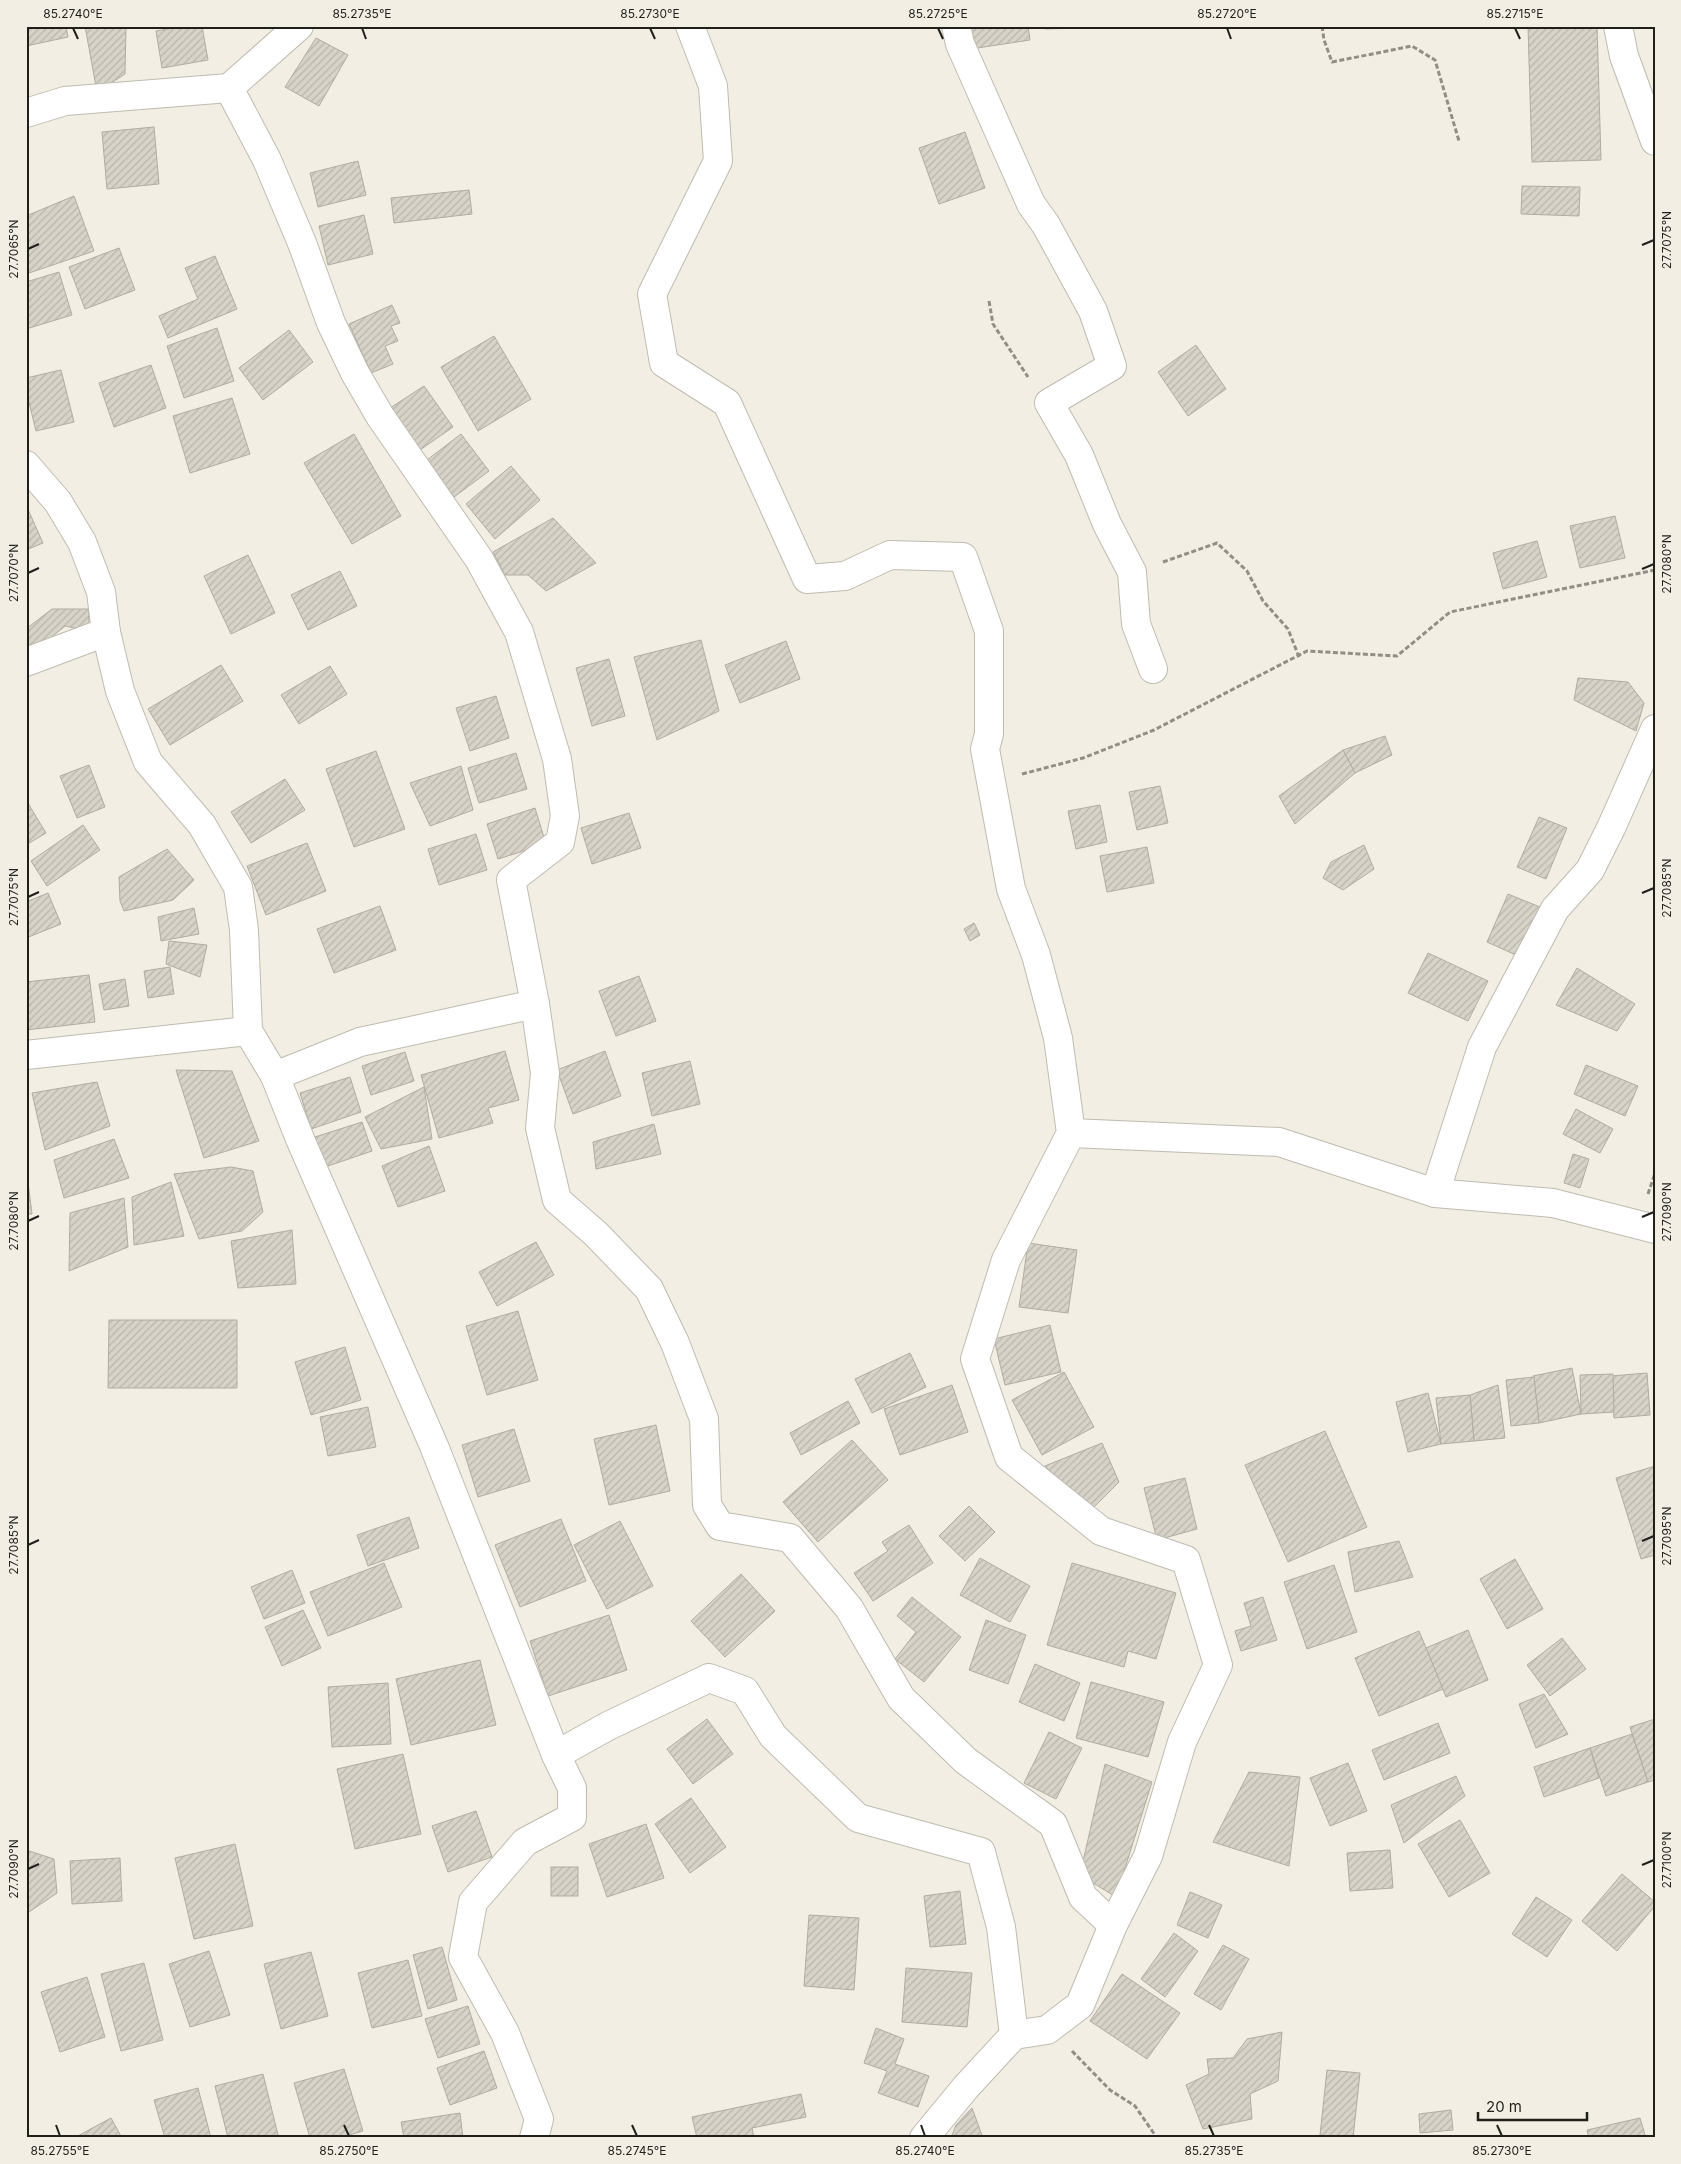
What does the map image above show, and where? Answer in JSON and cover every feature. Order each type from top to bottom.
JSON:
[{"type":"street","points":[[26,112],[65,101],[229,88],[299,26]]},
{"type":"street","points":[[690,26],[713,86],[718,161],[652,294],[664,362],[727,403],[807,580],[845,576],[890,555],[963,557],[989,631],[988,734],[985,749],[1011,888],[1036,955],[1058,1038],[1070,1133],[1006,1260],[975,1359],[1009,1457],[1101,1531],[1186,1560],[1218,1664],[1182,1742],[1148,1856],[1113,1925],[1080,2005],[1047,2030],[1014,2035],[966,2087],[924,2138]]},
{"type":"street","points":[[956,26],[960,44],[1031,204],[1046,225],[1093,311],[1112,366],[1049,403],[1079,455],[1107,524],[1132,572],[1136,624],[1153,669]]},
{"type":"street","points":[[1618,26],[1624,56],[1655,141]]},
{"type":"street","points":[[229,88],[268,160],[302,243],[331,323],[355,373],[380,416],[479,559],[519,632],[557,759],[565,816],[560,842],[511,880],[535,1004],[545,1073],[540,1128],[557,1200],[596,1234],[649,1289],[675,1343],[704,1419],[707,1504],[720,1526],[790,1538],[849,1608],[901,1698],[966,1761],[1053,1824],[1083,1897],[1113,1925]]},
{"type":"street","points":[[26,465],[58,502],[82,542],[101,592],[106,632],[120,691],[148,762],[202,825],[238,886],[244,930],[248,1031],[276,1076],[300,1139],[434,1446],[556,1755],[572,1788],[572,1817],[525,1842],[473,1902],[463,1957],[505,2032],[539,2119],[534,2138]]},
{"type":"street","points":[[26,662],[106,632]]},
{"type":"street","points":[[1434,1193],[1482,1047],[1555,909],[1590,870],[1655,729]]},
{"type":"street","points":[[276,1076],[360,1042],[535,1004]]},
{"type":"street","points":[[26,1056],[248,1031]]},
{"type":"street","points":[[1070,1133],[1279,1142],[1434,1193],[1553,1203],[1655,1229]]},
{"type":"street","points":[[556,1755],[608,1726],[709,1678],[745,1691],[773,1736],[858,1818],[981,1852],[1001,1927],[1014,2035]]},
{"type":"path","points":[[1322,26],[1324,40],[1332,62],[1412,46],[1435,60],[1459,141]]},
{"type":"path","points":[[989,301],[993,324],[1020,368],[1049,403]]},
{"type":"path","points":[[1132,572],[1217,544],[1247,571],[1263,601],[1288,629],[1299,657]]},
{"type":"path","points":[[985,749],[1012,777],[1083,758],[1154,730],[1299,657],[1307,651],[1398,656],[1450,612],[1655,570]]},
{"type":"path","points":[[1052,2027],[1091,2072],[1110,2090],[1135,2106],[1157,2138]]},
{"type":"building","points":[[26,26],[66,26],[68,37],[26,46]]},
{"type":"building","points":[[85,26],[126,26],[125,74],[97,92]]},
{"type":"building","points":[[185,26],[202,26],[208,60],[162,68],[156,31]]},
{"type":"building","points":[[967,26],[1028,26],[1030,40],[971,49]]},
{"type":"building","points":[[1045,26],[1109,26],[1109,27],[1045,29]]},
{"type":"building","points":[[1528,26],[1597,26],[1601,160],[1532,162]]},
{"type":"building","points":[[316,38],[348,55],[319,106],[285,87]]},
{"type":"building","points":[[154,127],[159,184],[107,189],[102,132]]},
{"type":"building","points":[[965,132],[985,188],[939,204],[919,148]]},
{"type":"building","points":[[358,161],[366,195],[318,207],[310,173]]},
{"type":"building","points":[[1522,186],[1580,187],[1579,216],[1521,214]]},
{"type":"building","points":[[469,190],[472,214],[394,223],[391,198]]},
{"type":"building","points":[[74,196],[94,251],[26,274],[26,216]]},
{"type":"building","points":[[364,215],[373,254],[328,265],[319,226]]},
{"type":"building","points":[[119,248],[135,290],[85,309],[69,267]]},
{"type":"building","points":[[215,256],[237,309],[168,338],[159,316],[198,299],[185,268]]},
{"type":"building","points":[[59,272],[72,315],[26,329],[26,282]]},
{"type":"building","points":[[392,305],[400,323],[391,326],[398,341],[385,346],[393,364],[371,373],[349,324]]},
{"type":"building","points":[[217,328],[234,381],[184,398],[167,346]]},
{"type":"building","points":[[289,330],[313,362],[263,400],[239,368]]},
{"type":"building","points":[[494,336],[531,399],[478,431],[441,367]]},
{"type":"building","points":[[1196,345],[1226,389],[1188,416],[1158,372]]},
{"type":"building","points":[[151,365],[166,408],[114,427],[99,383]]},
{"type":"building","points":[[61,370],[74,422],[36,431],[26,390],[26,378]]},
{"type":"building","points":[[424,386],[453,427],[417,452],[387,410]]},
{"type":"building","points":[[232,398],[250,454],[190,473],[173,416]]},
{"type":"building","points":[[354,434],[401,516],[352,544],[304,463]]},
{"type":"building","points":[[461,434],[489,471],[454,497],[427,460]]},
{"type":"building","points":[[511,466],[540,500],[495,539],[466,504]]},
{"type":"building","points":[[26,505],[43,543],[26,550]]},
{"type":"building","points":[[1615,516],[1625,558],[1580,568],[1570,526]]},
{"type":"building","points":[[553,518],[596,563],[546,591],[528,575],[505,575],[493,552]]},
{"type":"building","points":[[1537,541],[1547,577],[1503,589],[1493,553]]},
{"type":"building","points":[[248,555],[275,613],[231,634],[204,576]]},
{"type":"building","points":[[340,571],[357,606],[308,630],[291,595]]},
{"type":"building","points":[[52,609],[89,609],[89,631],[65,626],[31,654],[26,651],[26,629]]},
{"type":"building","points":[[701,640],[719,711],[657,740],[634,657]]},
{"type":"building","points":[[786,641],[800,679],[740,703],[725,665]]},
{"type":"building","points":[[609,659],[625,716],[592,726],[576,668]]},
{"type":"building","points":[[221,665],[243,701],[170,745],[148,709]]},
{"type":"building","points":[[330,666],[347,694],[299,724],[281,695]]},
{"type":"building","points":[[1578,678],[1628,682],[1644,703],[1636,731],[1574,700]]},
{"type":"building","points":[[496,696],[509,738],[470,751],[456,708]]},
{"type":"building","points":[[1385,736],[1392,755],[1355,773],[1343,750]]},
{"type":"building","points":[[1343,750],[1355,773],[1295,824],[1279,796]]},
{"type":"building","points":[[376,751],[405,829],[354,847],[326,769]]},
{"type":"building","points":[[516,753],[527,789],[479,803],[468,768]]},
{"type":"building","points":[[89,765],[105,807],[77,818],[60,776]]},
{"type":"building","points":[[461,766],[473,810],[430,826],[410,783]]},
{"type":"building","points":[[285,779],[305,810],[251,843],[231,812]]},
{"type":"building","points":[[1160,786],[1168,823],[1137,830],[1129,792]]},
{"type":"building","points":[[26,800],[46,833],[26,845]]},
{"type":"building","points":[[1100,805],[1107,842],[1076,849],[1068,811]]},
{"type":"building","points":[[535,808],[546,844],[498,859],[487,824]]},
{"type":"building","points":[[629,813],[641,848],[592,864],[581,828]]},
{"type":"building","points":[[1539,817],[1567,828],[1546,879],[1517,867]]},
{"type":"building","points":[[83,825],[100,850],[47,886],[31,861]]},
{"type":"building","points":[[476,834],[487,870],[439,885],[428,849]]},
{"type":"building","points":[[307,843],[326,891],[266,915],[247,866]]},
{"type":"building","points":[[1364,845],[1374,869],[1343,890],[1323,878],[1331,862]]},
{"type":"building","points":[[1147,847],[1154,883],[1107,892],[1100,856]]},
{"type":"building","points":[[167,849],[194,880],[173,900],[124,911],[120,901],[119,877]]},
{"type":"building","points":[[48,893],[61,924],[26,938],[26,902]]},
{"type":"building","points":[[1508,894],[1540,907],[1518,956],[1487,942]]},
{"type":"building","points":[[380,906],[396,950],[334,973],[317,929]]},
{"type":"building","points":[[194,908],[199,934],[161,941],[158,917]]},
{"type":"building","points":[[974,923],[980,935],[970,941],[964,929]]},
{"type":"building","points":[[169,941],[207,945],[200,977],[166,964]]},
{"type":"building","points":[[1428,953],[1488,981],[1468,1021],[1408,993]]},
{"type":"building","points":[[170,967],[174,994],[148,998],[144,971]]},
{"type":"building","points":[[1577,968],[1635,1004],[1617,1031],[1556,1005]]},
{"type":"building","points":[[89,975],[95,1022],[26,1030],[26,982]]},
{"type":"building","points":[[639,976],[656,1021],[616,1036],[599,991]]},
{"type":"building","points":[[125,979],[129,1006],[104,1010],[99,984]]},
{"type":"building","points":[[505,1051],[519,1100],[488,1108],[493,1123],[439,1138],[421,1075]]},
{"type":"building","points":[[605,1051],[621,1096],[573,1114],[557,1070]]},
{"type":"building","points":[[405,1052],[414,1081],[371,1095],[362,1066]]},
{"type":"building","points":[[690,1061],[700,1104],[652,1116],[642,1073]]},
{"type":"building","points":[[1586,1065],[1638,1086],[1625,1116],[1574,1094]]},
{"type":"building","points":[[176,1070],[232,1071],[259,1141],[204,1158]]},
{"type":"building","points":[[350,1077],[361,1112],[311,1129],[300,1093]]},
{"type":"building","points":[[97,1082],[110,1126],[45,1150],[32,1093]]},
{"type":"building","points":[[424,1087],[432,1139],[381,1149],[365,1117]]},
{"type":"building","points":[[1576,1109],[1613,1129],[1600,1153],[1563,1134]]},
{"type":"building","points":[[362,1122],[372,1151],[325,1167],[315,1137]]},
{"type":"building","points":[[654,1124],[661,1154],[596,1169],[593,1142]]},
{"type":"building","points":[[114,1139],[129,1178],[64,1198],[54,1160]]},
{"type":"building","points":[[429,1146],[445,1191],[398,1207],[382,1166]]},
{"type":"building","points":[[1573,1154],[1589,1159],[1580,1188],[1564,1183]]},
{"type":"building","points":[[26,1167],[32,1214],[26,1214]]},
{"type":"building","points":[[231,1167],[253,1171],[263,1212],[242,1231],[199,1239],[174,1174]]},
{"type":"building","points":[[171,1182],[184,1236],[134,1245],[132,1197]]},
{"type":"building","points":[[124,1198],[128,1247],[69,1271],[70,1213]]},
{"type":"building","points":[[292,1230],[296,1284],[238,1288],[231,1241]]},
{"type":"building","points":[[536,1242],[554,1275],[497,1306],[479,1272]]},
{"type":"building","points":[[1028,1243],[1077,1250],[1068,1313],[1019,1307]]},
{"type":"building","points":[[518,1311],[538,1380],[487,1395],[466,1326]]},
{"type":"building","points":[[109,1320],[237,1320],[237,1388],[108,1388]]},
{"type":"building","points":[[1050,1325],[1061,1372],[1005,1385],[994,1339]]},
{"type":"building","points":[[345,1347],[361,1400],[311,1415],[295,1362]]},
{"type":"building","points":[[910,1353],[926,1387],[872,1413],[855,1379]]},
{"type":"building","points":[[1572,1368],[1581,1414],[1539,1423],[1533,1376]]},
{"type":"building","points":[[1064,1372],[1094,1427],[1042,1455],[1012,1400]]},
{"type":"building","points":[[1647,1373],[1650,1415],[1614,1418],[1611,1376]]},
{"type":"building","points":[[1613,1374],[1614,1412],[1581,1414],[1580,1375]]},
{"type":"building","points":[[1534,1377],[1539,1423],[1511,1426],[1506,1380]]},
{"type":"building","points":[[952,1385],[968,1432],[900,1455],[884,1409]]},
{"type":"building","points":[[1498,1385],[1505,1438],[1474,1441],[1470,1395]]},
{"type":"building","points":[[1428,1393],[1441,1444],[1408,1452],[1396,1402]]},
{"type":"building","points":[[1470,1395],[1474,1441],[1441,1444],[1436,1398]]},
{"type":"building","points":[[848,1401],[860,1423],[801,1455],[790,1433]]},
{"type":"building","points":[[368,1407],[376,1447],[328,1456],[320,1417]]},
{"type":"building","points":[[656,1425],[670,1491],[609,1505],[594,1439]]},
{"type":"building","points":[[514,1429],[530,1481],[478,1497],[462,1445]]},
{"type":"building","points":[[1325,1431],[1367,1527],[1288,1562],[1245,1465]]},
{"type":"building","points":[[852,1440],[888,1480],[818,1542],[783,1502]]},
{"type":"building","points":[[1102,1443],[1119,1482],[1088,1513],[1045,1466]]},
{"type":"building","points":[[1655,1466],[1655,1555],[1641,1559],[1616,1478]]},
{"type":"building","points":[[1185,1478],[1197,1529],[1157,1540],[1144,1488]]},
{"type":"building","points":[[969,1506],[995,1532],[965,1561],[939,1536]]},
{"type":"building","points":[[409,1517],[419,1548],[368,1566],[357,1535]]},
{"type":"building","points":[[561,1519],[586,1581],[520,1607],[495,1545]]},
{"type":"building","points":[[620,1521],[653,1586],[607,1609],[574,1545]]},
{"type":"building","points":[[909,1525],[933,1563],[873,1601],[854,1573],[888,1551],[882,1542]]},
{"type":"building","points":[[1399,1541],[1413,1577],[1355,1592],[1348,1552]]},
{"type":"building","points":[[980,1558],[1030,1586],[1010,1622],[960,1595]]},
{"type":"building","points":[[1515,1559],[1543,1609],[1507,1629],[1480,1579]]},
{"type":"building","points":[[384,1563],[402,1607],[328,1636],[310,1592]]},
{"type":"building","points":[[1072,1563],[1176,1593],[1156,1659],[1128,1651],[1124,1667],[1047,1645]]},
{"type":"building","points":[[1334,1565],[1357,1632],[1307,1649],[1284,1582]]},
{"type":"building","points":[[292,1570],[305,1603],[264,1619],[251,1587]]},
{"type":"building","points":[[741,1574],[775,1611],[725,1657],[691,1621]]},
{"type":"building","points":[[912,1597],[961,1637],[924,1682],[895,1659],[916,1632],[897,1616]]},
{"type":"building","points":[[1263,1597],[1277,1640],[1241,1651],[1235,1631],[1251,1626],[1244,1603]]},
{"type":"building","points":[[303,1610],[321,1648],[282,1666],[265,1627]]},
{"type":"building","points":[[609,1615],[627,1670],[548,1696],[530,1641]]},
{"type":"building","points":[[986,1620],[1026,1635],[1008,1684],[969,1670]]},
{"type":"building","points":[[1468,1630],[1488,1680],[1446,1697],[1426,1648]]},
{"type":"building","points":[[1419,1631],[1443,1689],[1379,1716],[1355,1658]]},
{"type":"building","points":[[1562,1638],[1586,1669],[1550,1696],[1527,1665]]},
{"type":"building","points":[[480,1660],[496,1725],[411,1745],[396,1679]]},
{"type":"building","points":[[1035,1664],[1080,1683],[1064,1721],[1019,1702]]},
{"type":"building","points":[[1091,1682],[1164,1702],[1148,1757],[1076,1738]]},
{"type":"building","points":[[388,1683],[391,1744],[332,1747],[328,1687]]},
{"type":"building","points":[[1544,1694],[1568,1734],[1536,1748],[1519,1704]]},
{"type":"building","points":[[707,1719],[733,1754],[693,1784],[667,1749]]},
{"type":"building","points":[[1655,1719],[1655,1780],[1648,1782],[1630,1727]]},
{"type":"building","points":[[1438,1723],[1450,1753],[1384,1780],[1372,1750]]},
{"type":"building","points":[[1049,1732],[1082,1748],[1056,1799],[1024,1783]]},
{"type":"building","points":[[1632,1734],[1648,1782],[1606,1796],[1590,1748]]},
{"type":"building","points":[[1590,1748],[1599,1778],[1544,1797],[1534,1767]]},
{"type":"building","points":[[403,1754],[421,1834],[355,1849],[337,1769]]},
{"type":"building","points":[[1348,1763],[1367,1811],[1330,1826],[1310,1778]]},
{"type":"building","points":[[1105,1764],[1152,1782],[1116,1897],[1080,1875]]},
{"type":"building","points":[[1249,1772],[1300,1777],[1289,1866],[1213,1842]]},
{"type":"building","points":[[1456,1776],[1465,1796],[1404,1843],[1391,1805]]},
{"type":"building","points":[[691,1798],[726,1847],[690,1873],[655,1824]]},
{"type":"building","points":[[476,1811],[492,1857],[448,1872],[432,1826]]},
{"type":"building","points":[[1460,1820],[1490,1873],[1449,1897],[1418,1844]]},
{"type":"building","points":[[646,1824],[664,1878],[607,1897],[589,1844]]},
{"type":"building","points":[[235,1844],[253,1926],[194,1939],[175,1858]]},
{"type":"building","points":[[26,1850],[54,1859],[57,1893],[26,1914]]},
{"type":"building","points":[[1390,1850],[1393,1888],[1350,1891],[1347,1853]]},
{"type":"building","points":[[120,1858],[122,1901],[72,1904],[70,1861]]},
{"type":"building","points":[[551,1867],[578,1867],[578,1896],[551,1896]]},
{"type":"building","points":[[1622,1874],[1655,1902],[1655,1906],[1617,1951],[1582,1921]]},
{"type":"building","points":[[960,1891],[966,1944],[930,1947],[924,1896]]},
{"type":"building","points":[[1190,1892],[1222,1905],[1208,1938],[1177,1925]]},
{"type":"building","points":[[1536,1897],[1572,1920],[1547,1957],[1512,1934]]},
{"type":"building","points":[[809,1915],[859,1918],[854,1990],[804,1986]]},
{"type":"building","points":[[1174,1933],[1198,1951],[1165,1997],[1141,1979]]},
{"type":"building","points":[[1223,1945],[1249,1959],[1221,2010],[1194,1994]]},
{"type":"building","points":[[442,1947],[457,2000],[428,2009],[413,1955]]},
{"type":"building","points":[[209,1951],[230,2015],[190,2027],[169,1964]]},
{"type":"building","points":[[311,1952],[328,2016],[281,2029],[264,1964]]},
{"type":"building","points":[[408,1960],[422,2016],[372,2028],[358,1973]]},
{"type":"building","points":[[144,1963],[163,2040],[121,2051],[101,1974]]},
{"type":"building","points":[[906,1968],[972,1973],[967,2027],[902,2022]]},
{"type":"building","points":[[1122,1974],[1180,2013],[1147,2059],[1090,2021]]},
{"type":"building","points":[[87,1977],[105,2037],[60,2052],[41,1992]]},
{"type":"building","points":[[468,2006],[480,2044],[438,2058],[425,2019]]},
{"type":"building","points":[[876,2028],[904,2039],[895,2064],[929,2076],[918,2107],[878,2093],[887,2071],[864,2063]]},
{"type":"building","points":[[1282,2032],[1278,2081],[1250,2094],[1252,2119],[1203,2129],[1186,2085],[1209,2074],[1207,2059],[1233,2058],[1247,2039]]},
{"type":"building","points":[[484,2051],[497,2088],[450,2105],[437,2068]]},
{"type":"building","points":[[344,2069],[363,2131],[339,2138],[310,2138],[294,2083]]},
{"type":"building","points":[[1327,2070],[1360,2073],[1353,2138],[1320,2135]]},
{"type":"building","points":[[263,2074],[278,2135],[265,2138],[228,2138],[215,2086]]},
{"type":"building","points":[[198,2088],[211,2138],[165,2138],[154,2100]]},
{"type":"building","points":[[801,2094],[806,2117],[752,2128],[754,2138],[697,2138],[692,2117]]},
{"type":"building","points":[[972,2108],[983,2138],[951,2138],[956,2125]]},
{"type":"building","points":[[1451,2110],[1453,2130],[1420,2133],[1419,2114]]},
{"type":"building","points":[[460,2113],[463,2138],[404,2138],[401,2122]]},
{"type":"building","points":[[111,2118],[122,2138],[74,2138]]},
{"type":"building","points":[[1640,2118],[1646,2138],[1589,2138],[1587,2130]]}]
